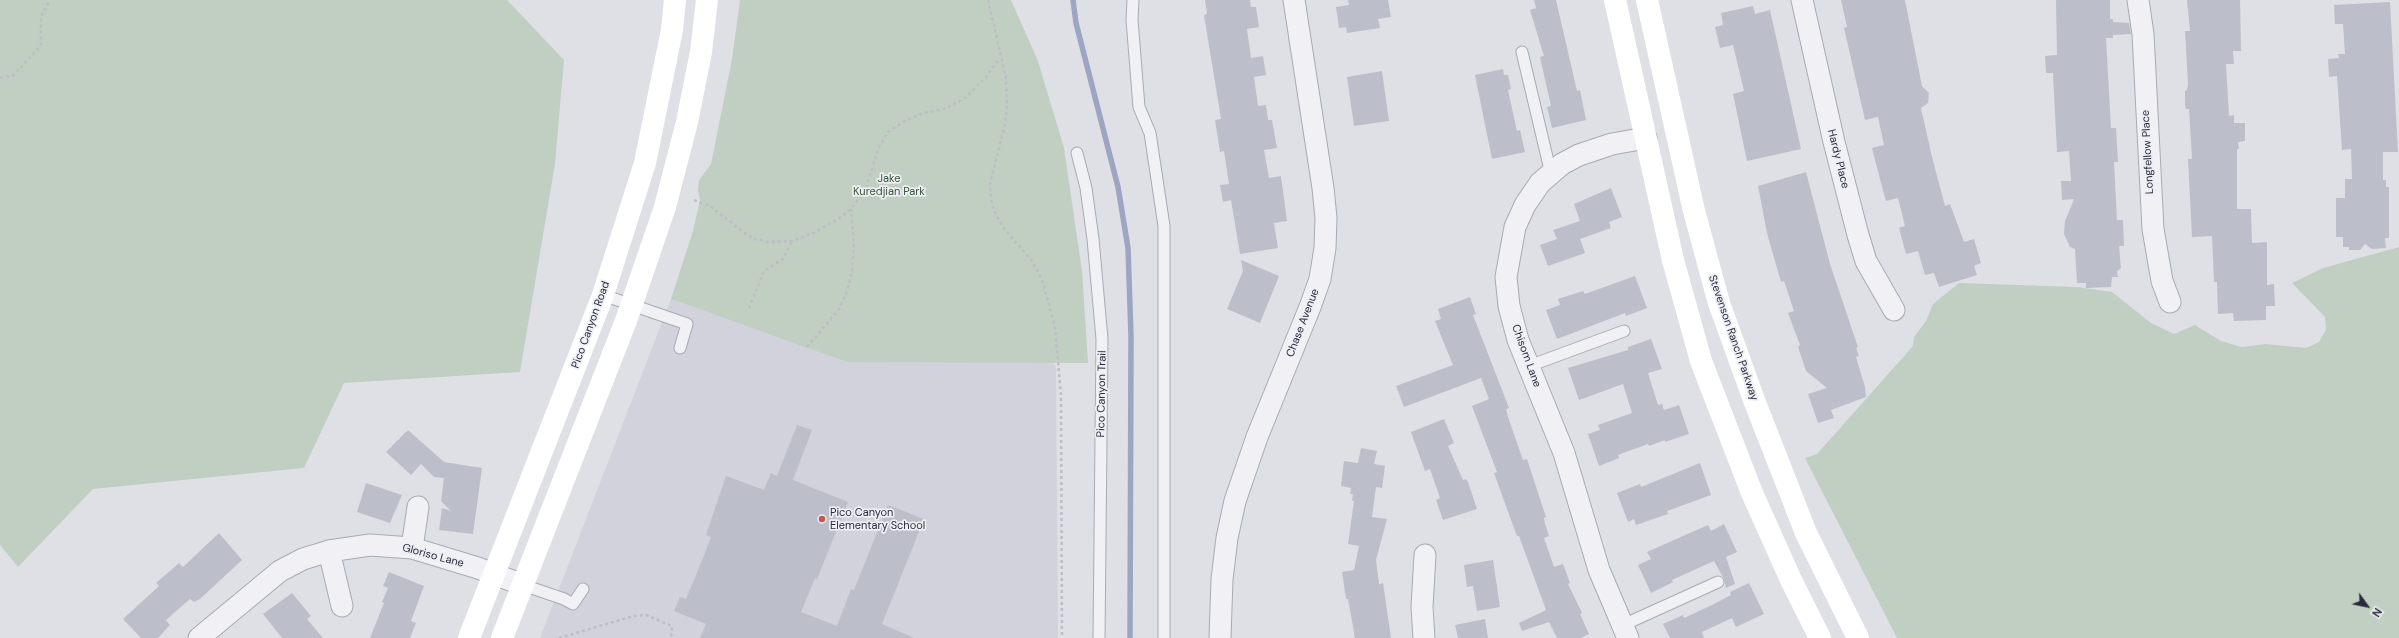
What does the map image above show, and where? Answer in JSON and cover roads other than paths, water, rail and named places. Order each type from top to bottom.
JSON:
[{"type":"main road","name":"Pico Canyon Road","points":[[469,638],[495,576],[603,295],[645,163],[672,30],[675,0]]},
{"type":"main road","points":[[502,638],[632,304],[671,189],[701,52],[708,0]]},
{"type":"main road","points":[[1615,0],[1673,260],[1700,361],[1752,493],[1791,580],[1820,638]]},
{"type":"main road","name":"Stevenson Ranch Parkway","points":[[1647,0],[1693,204],[1719,303],[1806,533],[1858,638]]},
{"type":"street","name":"Chase Avenue","points":[[1220,638],[1222,579],[1227,538],[1235,501],[1257,437],[1310,308],[1320,279],[1325,248],[1326,218],[1323,188],[1294,0]]},
{"type":"street","name":"Hardy Place","points":[[1802,0],[1834,142],[1858,235],[1872,272],[1894,310]]},
{"type":"street","name":"Longfellow Place","points":[[2138,0],[2143,34],[2153,229],[2162,281],[2170,302]]},
{"type":"street","name":"Chisom Lane","points":[[1625,632],[1599,570],[1564,452],[1518,340],[1509,306],[1506,277],[1508,259],[1515,227],[1524,205],[1540,183],[1562,164],[1579,155],[1612,144],[1646,138]]},
{"type":"street","points":[[412,548],[418,507]]},
{"type":"street","name":"Gloriso Lane","points":[[199,638],[280,571],[303,559],[329,551],[370,546],[412,548],[478,568],[495,576],[523,585]]},
{"type":"street","points":[[329,551],[342,606]]},
{"type":"street","points":[[1424,638],[1422,607],[1425,555]]},
{"type":"lane","points":[[1133,0],[1132,20],[1139,107],[1150,132],[1164,226],[1164,638]]},
{"type":"lane","points":[[1522,52],[1551,174]]},
{"type":"lane","name":"Pico Canyon Trail","points":[[1077,152],[1086,188],[1093,239],[1102,339],[1099,638]]},
{"type":"lane","points":[[603,295],[687,324],[680,348]]},
{"type":"lane","points":[[1528,366],[1624,331]]},
{"type":"lane","points":[[1625,632],[1718,582]]},
{"type":"lane","points":[[523,585],[564,599],[573,604],[583,589]]},
{"type":"waterway","points":[[1073,0],[1076,23],[1118,187],[1128,248],[1131,336],[1130,638]]},
{"type":"place","name":"Pico Canyon Elementary School","points":[[822,519]]},
{"type":"park label","name":"Jake Kuredjian Park","points":[[889,185]]}]
